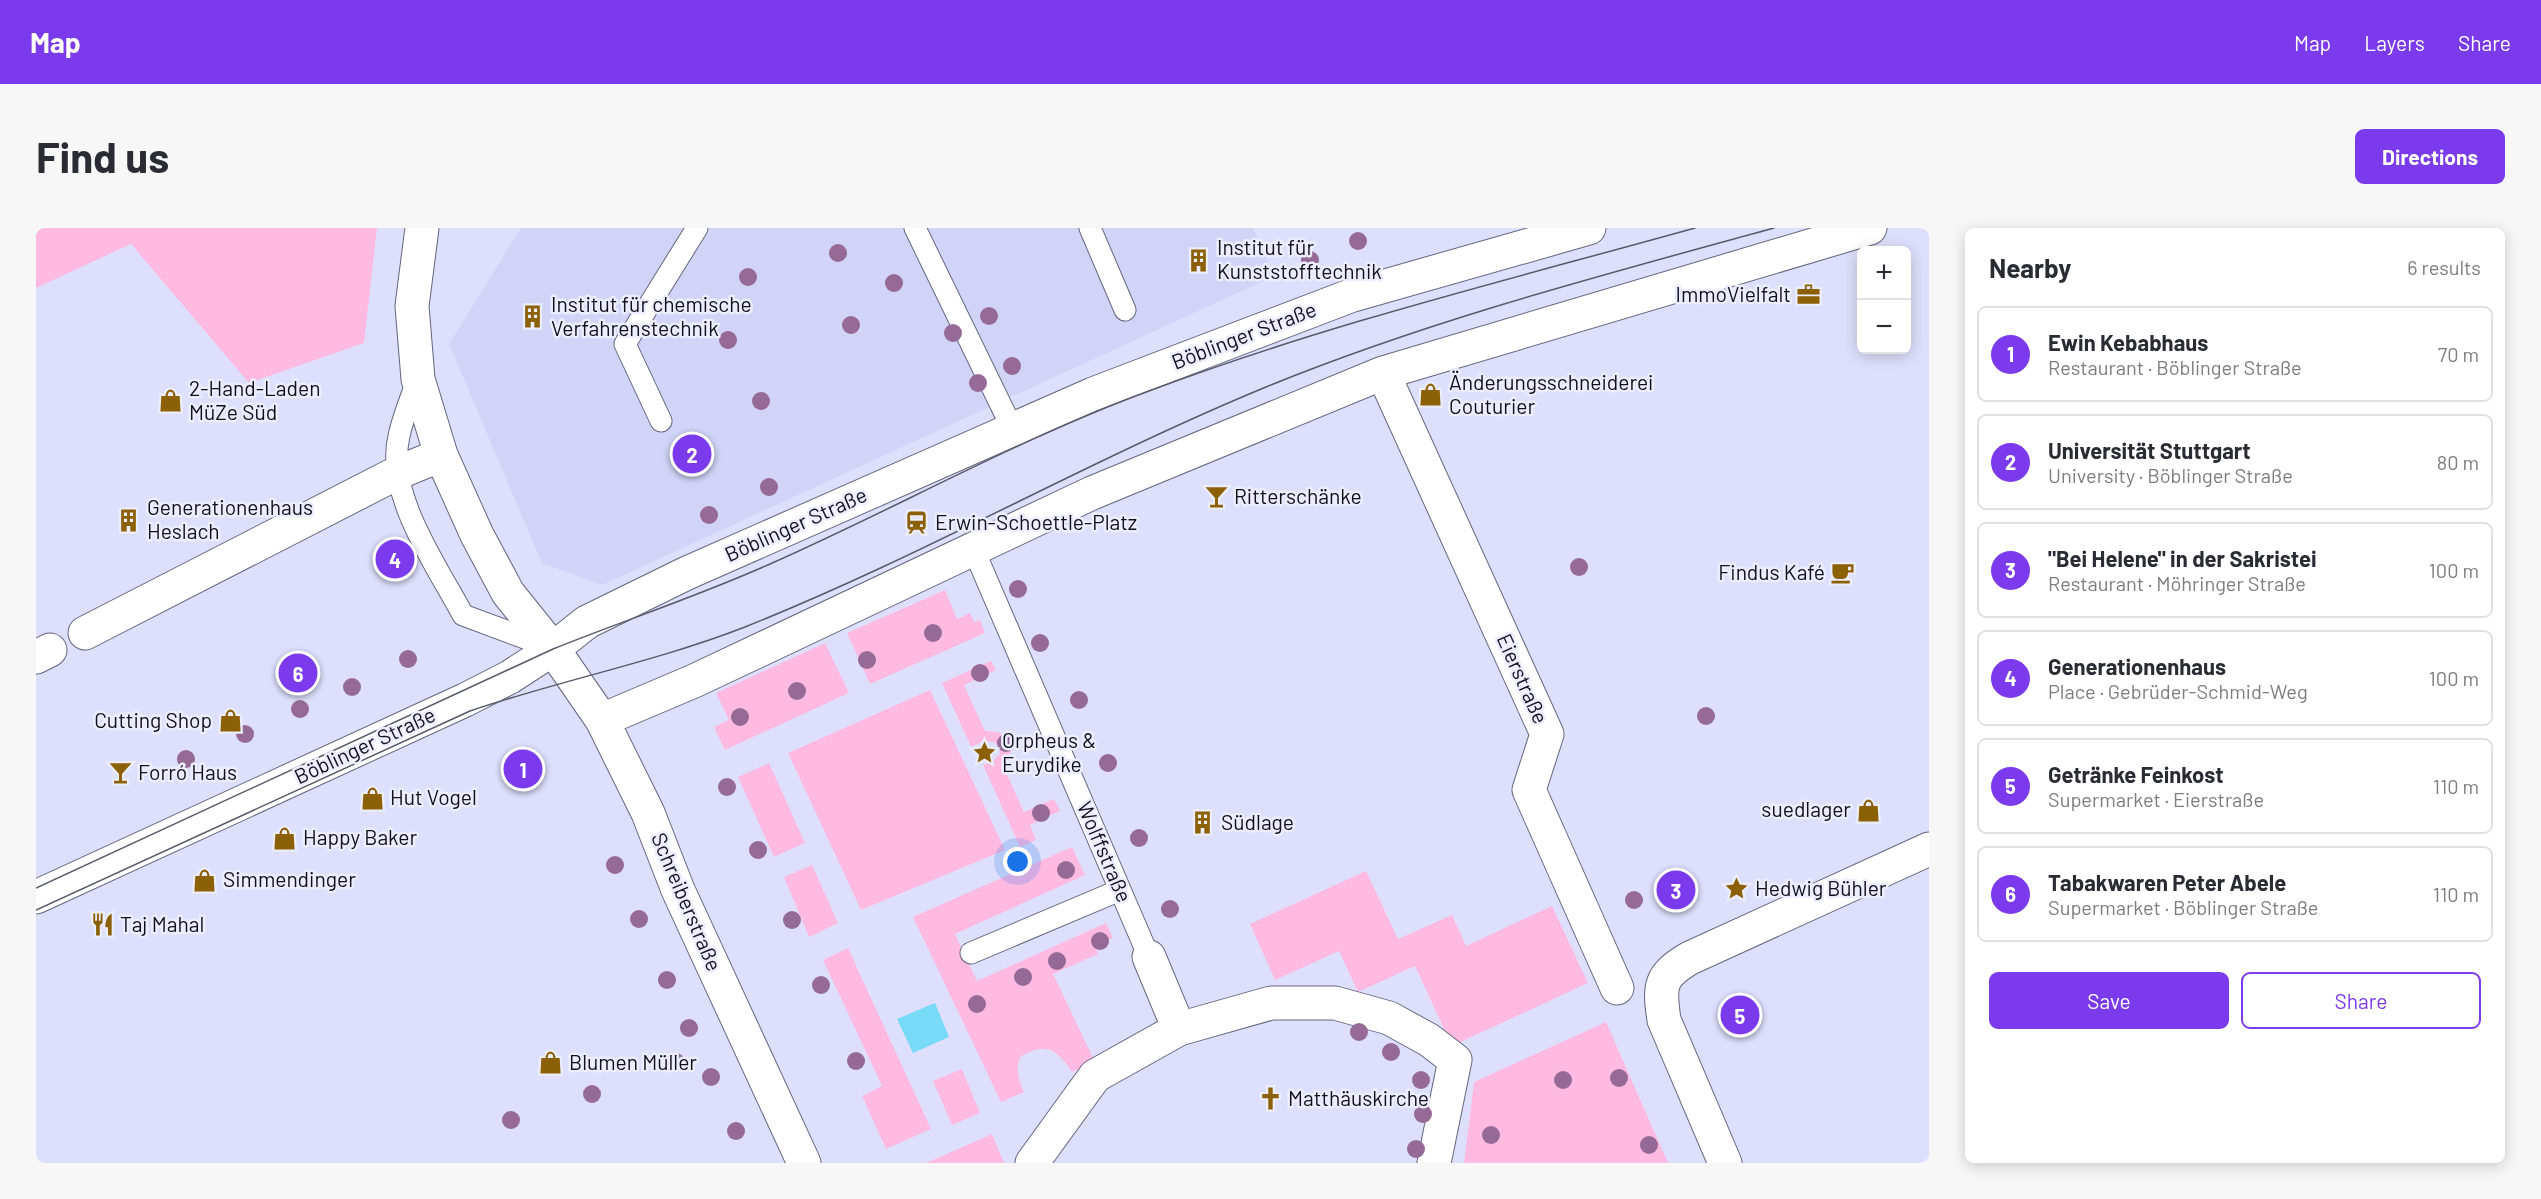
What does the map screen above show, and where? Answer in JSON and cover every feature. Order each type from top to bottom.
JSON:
[{"type":"street","name":"Schreiberstraße","points":[[422,228],[412,306],[418,379],[441,455],[477,535],[508,593],[553,649],[603,720],[648,813],[678,890],[804,1163]]},
{"type":"street","points":[[603,720],[694,681],[973,548],[1103,489],[1383,373],[1870,228]]},
{"type":"street","name":"Böblinger Straße","points":[[36,897],[465,700],[553,649],[587,622],[687,573],[1012,428],[1093,394],[1350,296],[1577,230]]},
{"type":"street","name":"Eierstraße","points":[[1383,373],[1547,734],[1529,790],[1617,988]]},
{"type":"street","points":[[85,633],[397,473],[441,455]]},
{"type":"street","points":[[1725,1163],[1664,1020],[1660,996],[1662,981],[1672,969],[1690,958],[1929,849]]},
{"type":"street","points":[[1149,957],[1179,1029]]},
{"type":"street","points":[[1032,1163],[1095,1076],[1179,1029],[1271,1003],[1335,1003],[1389,1018],[1430,1040],[1455,1060],[1434,1163]]},
{"type":"lane","points":[[661,421],[625,344],[697,228]]},
{"type":"lane","points":[[915,228],[1012,428]]},
{"type":"lane","points":[[1090,228],[1125,310]]},
{"type":"lane","points":[[418,379],[398,438],[397,473],[405,507],[463,615],[553,649]]},
{"type":"lane","name":"Wolffstraße","points":[[973,548],[1149,957]]},
{"type":"lane","points":[[971,954],[1120,890]]},
{"type":"shaded area","points":[[36,228],[377,228],[364,343],[249,383],[131,244],[36,288]]},
{"type":"shaded area","points":[[521,228],[1253,228],[1274,276],[602,585],[542,563],[449,344]]},
{"type":"shaded area","points":[[945,590],[957,619],[970,613],[974,622],[980,620],[985,633],[870,684],[847,633]]},
{"type":"shaded area","points":[[825,643],[849,693],[725,750],[714,727],[729,720],[716,693]]},
{"type":"shaded area","points":[[991,661],[996,670],[964,685],[985,731],[998,732],[1011,741],[1010,761],[1004,768],[1024,812],[1054,799],[1060,811],[1030,825],[1036,840],[1020,847],[983,765],[993,761],[1000,754],[999,747],[994,742],[984,741],[971,747],[942,683]]},
{"type":"shaded area","points":[[930,690],[1005,850],[861,910],[788,753]]},
{"type":"shaded area","points":[[769,763],[805,843],[774,857],[738,777]]},
{"type":"shaded area","points":[[1072,847],[1085,875],[955,934],[977,981],[1106,923],[1113,938],[1095,946],[1098,954],[1053,974],[1095,1062],[1072,1072],[1056,1053],[1050,1050],[1037,1049],[1029,1052],[1020,1057],[1018,1067],[1019,1079],[1024,1092],[1001,1102],[913,917]]},
{"type":"shaded area","points":[[812,865],[838,923],[809,937],[784,877]]},
{"type":"shaded area","points":[[1366,871],[1398,939],[1452,915],[1466,946],[1552,906],[1588,983],[1452,1046],[1415,966],[1358,992],[1339,951],[1275,980],[1250,924]]},
{"type":"shaded area","points":[[848,948],[931,1129],[886,1149],[862,1096],[882,1086],[823,960]]},
{"type":"shaded area","points":[[1606,1022],[1668,1163],[1464,1163],[1474,1082]]},
{"type":"shaded area","points":[[962,1069],[980,1113],[952,1125],[933,1081]]},
{"type":"shaded area","points":[[992,1134],[1004,1163],[926,1163]]},
{"type":"water","points":[[935,1003],[949,1037],[913,1053],[897,1019]]},
{"type":"tram line","points":[[36,888],[553,649],[770,564],[1052,430],[1100,410],[1216,367],[1352,323],[1695,228]]},
{"type":"tram line","points":[[36,910],[470,711],[677,651],[745,627],[811,599],[877,570],[1135,445],[1266,387],[1391,340],[1517,300],[1774,228]]},
{"type":"place","name":"Institut für Kunststofftechnik","points":[[1199,260]]},
{"type":"place","name":"ImmoVielfalt","points":[[1809,295]]},
{"type":"place","name":"Institut für chemische Verfahrenstechnik","points":[[533,317]]},
{"type":"place","name":"Änderungsschneiderei Couturier","points":[[1431,395]]},
{"type":"place","name":"2-Hand-Laden MüZe Süd","points":[[171,401]]},
{"type":"place","name":"Universität Stuttgart","points":[[692,454]]},
{"type":"place","name":"Ritterschänke","points":[[1216,497]]},
{"type":"place","name":"Generationenhaus Heslach","points":[[129,520]]},
{"type":"place","name":"Erwin-Schoettle-Platz","points":[[917,523]]},
{"type":"place","name":"Generationenhaus","points":[[395,559]]},
{"type":"place","name":"Findus Kafé","points":[[1843,573]]},
{"type":"place","name":"Tabakwaren Peter Abele","points":[[298,673]]},
{"type":"place","name":"Cutting Shop","points":[[230,721]]},
{"type":"place","name":"Orpheus & Eurydike","points":[[984,753]]},
{"type":"place","name":"Ewin Kebabhaus","points":[[523,769]]},
{"type":"place","name":"Forró Haus","points":[[120,773]]},
{"type":"place","name":"Hut Vogel","points":[[372,798]]},
{"type":"place","name":"suedlager","points":[[1869,810]]},
{"type":"place","name":"Südlage","points":[[1203,823]]},
{"type":"place","name":"Happy Baker","points":[[285,838]]},
{"type":"place","name":"Simmendinger","points":[[205,880]]},
{"type":"place","name":"Hedwig Bühler","points":[[1737,889]]},
{"type":"place","name":"\"Bei Helene\" in der Sakristei","points":[[1676,890]]},
{"type":"place","name":"Taj Mahal","points":[[102,925]]},
{"type":"place","name":"Getränke Feinkost","points":[[1740,1015]]},
{"type":"place","name":"Blumen Müller","points":[[551,1063]]},
{"type":"place","name":"Matthäuskirche","points":[[1270,1099]]}]
